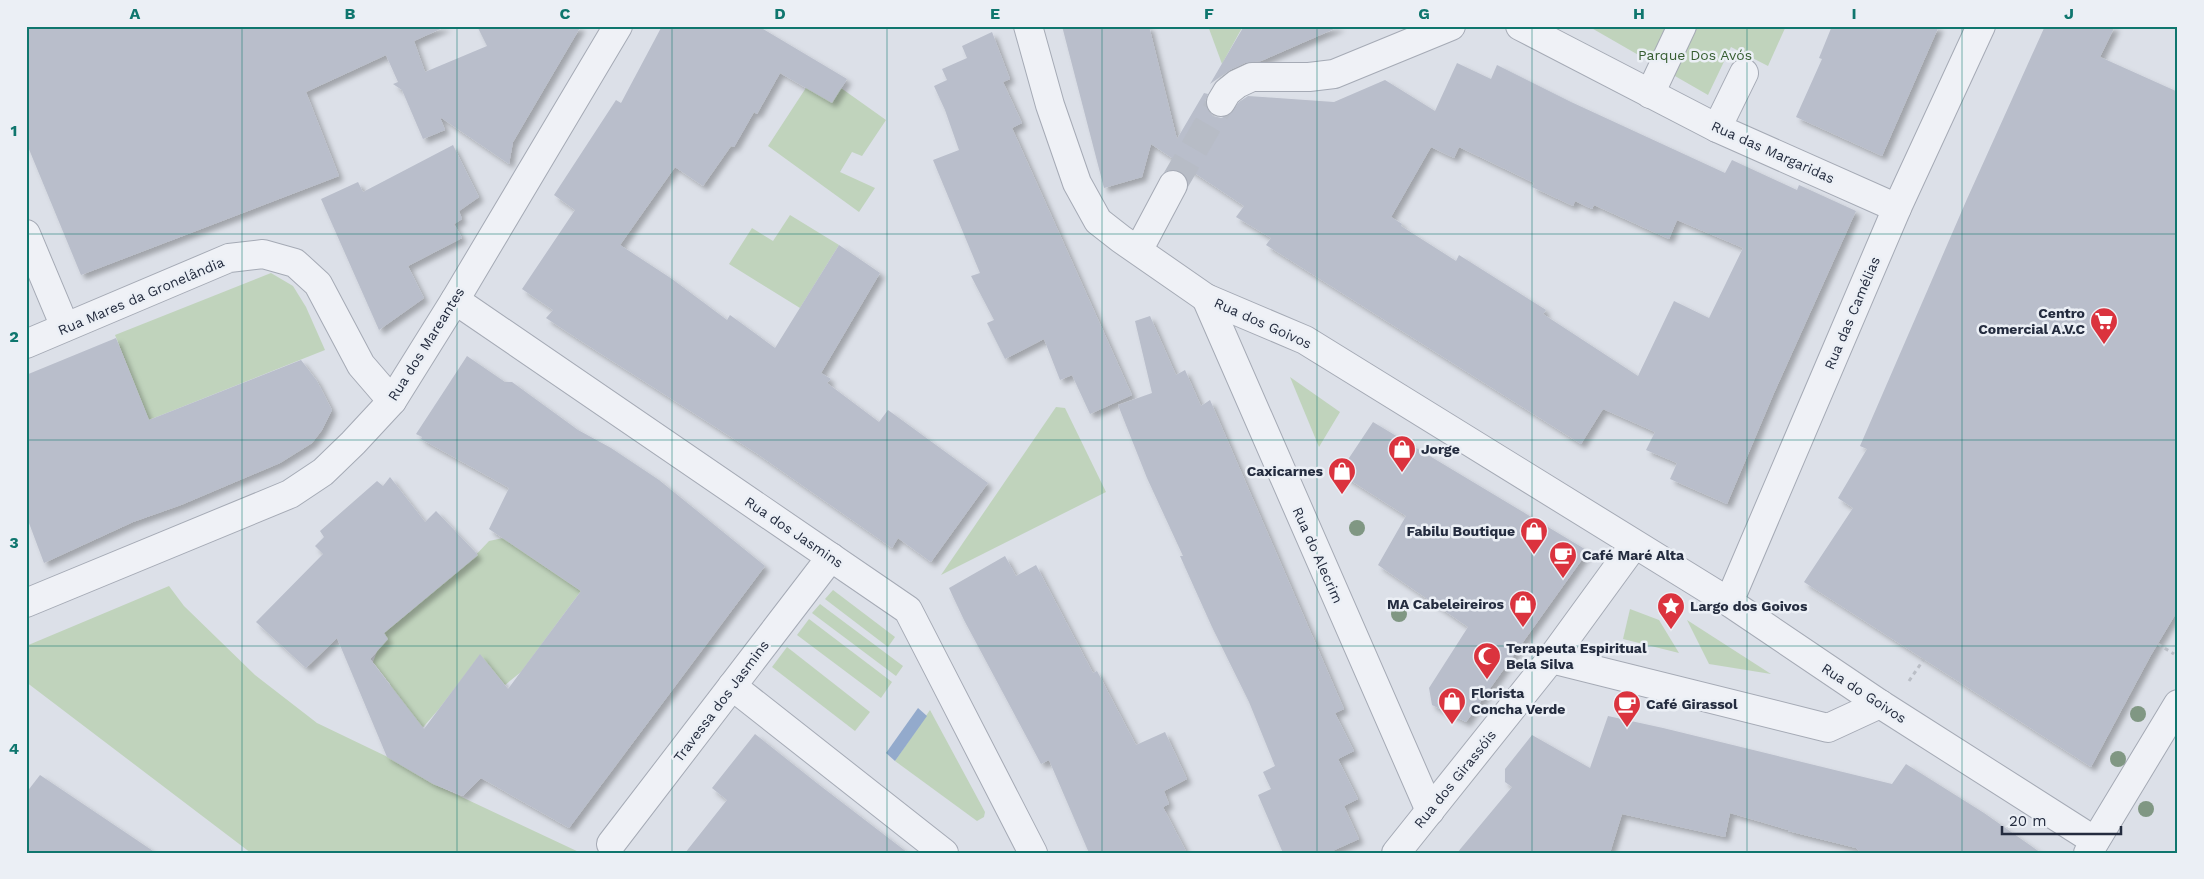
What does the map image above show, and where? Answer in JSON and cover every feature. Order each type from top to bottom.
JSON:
[{"type":"street","name":"Rua dos Mareantes","points":[[26,603],[290,494],[323,472],[353,443],[392,401],[455,300],[618,26]]},
{"type":"street","name":"Rua dos Goivos","points":[[1028,26],[1050,105],[1077,183],[1098,221],[1206,298],[1305,340],[1634,545]]},
{"type":"street","points":[[1221,102],[1227,92],[1252,76],[1309,77],[1334,74],[1451,26]]},
{"type":"street","name":"Rua das Margaridas","points":[[1520,26],[1717,128],[1896,208]]},
{"type":"street","points":[[1650,94],[1682,26]]},
{"type":"street","name":"Rua das Camélias","points":[[1729,602],[1896,208],[1981,26]]},
{"type":"street","points":[[1717,128],[1744,73]]},
{"type":"street","points":[[1139,249],[1173,185]]},
{"type":"street","points":[[26,234],[66,328]]},
{"type":"street","name":"Rua Mares da Gronelândia","points":[[26,344],[229,258],[263,254],[295,263],[318,284],[361,365],[392,401]]},
{"type":"street","name":"Rua do Alecrim","points":[[1206,298],[1430,811]]},
{"type":"street","name":"Rua dos Jasmins","points":[[455,300],[908,610],[1033,853]]},
{"type":"street","name":"Rua do Goivos","points":[[1634,545],[1729,602],[2092,847]]},
{"type":"street","name":"Rua dos Girassóis","points":[[1396,853],[1551,659],[1634,545]]},
{"type":"street","name":"Travessa dos Jasmins","points":[[611,844],[831,557]]},
{"type":"street","points":[[1551,659],[1828,728],[1880,704]]},
{"type":"street","points":[[732,686],[944,853]]},
{"type":"street","points":[[2092,847],[2178,704]]},
{"type":"path","points":[[2158,644],[2174,654]]},
{"type":"path","points":[[1905,686],[1924,659]]},
{"type":"green space","points":[[1208,26],[1243,26],[1222,64]]},
{"type":"green space","name":"Parque Dos Avós","points":[[1588,26],[1786,26],[1768,66],[1731,47],[1708,95]]},
{"type":"green space","points":[[817,71],[886,120],[862,156],[852,152],[840,172],[875,188],[859,212],[768,146]]},
{"type":"green space","points":[[790,215],[839,245],[800,308],[729,264],[752,228],[773,241]]},
{"type":"green space","points":[[271,273],[293,286],[306,307],[325,350],[149,420],[115,335]]},
{"type":"green space","points":[[1290,377],[1340,412],[1319,447]]},
{"type":"green space","points":[[1056,407],[1065,408],[1106,492],[941,575]]},
{"type":"green space","points":[[503,538],[581,591],[521,672],[505,685],[480,655],[439,709],[411,741],[390,684],[373,662],[384,633],[472,559],[489,541]]},
{"type":"green space","points":[[169,586],[184,606],[255,675],[317,723],[394,760],[434,784],[581,853],[251,853],[26,682],[26,646]]},
{"type":"green space","points":[[833,590],[895,637],[888,647],[825,599]]},
{"type":"green space","points":[[820,604],[903,666],[896,676],[812,613]]},
{"type":"green space","points":[[1630,609],[1659,620],[1679,653],[1623,639]]},
{"type":"green space","points":[[809,619],[892,682],[881,698],[797,635]]},
{"type":"green space","points":[[1687,620],[1771,674],[1709,664]]},
{"type":"green space","points":[[787,647],[870,712],[855,731],[772,667]]},
{"type":"green space","points":[[930,710],[985,812],[984,817],[977,821],[895,761]]},
{"type":"water","points":[[918,708],[927,716],[895,761],[886,753]]},
{"type":"building","points":[[26,26],[447,26],[414,41],[425,72],[487,46],[477,26],[581,26],[513,142],[509,164],[440,117],[445,130],[423,139],[402,90],[393,84],[398,82],[386,55],[306,92],[339,176],[81,275],[26,142]]},
{"type":"building","points":[[662,26],[758,26],[847,79],[832,103],[780,73],[757,114],[754,112],[734,147],[731,146],[703,186],[675,167],[620,245],[672,279],[727,320],[730,315],[775,348],[839,245],[880,273],[821,373],[831,379],[827,383],[879,422],[888,410],[988,483],[931,562],[898,538],[892,548],[756,453],[546,318],[553,310],[522,289],[575,210],[554,195],[616,100],[621,103]]},
{"type":"building","points":[[1062,26],[1149,26],[1177,139],[1204,93],[1208,94],[1205,102],[1208,110],[1213,116],[1221,118],[1229,115],[1239,102],[1248,96],[1334,102],[1385,80],[1435,111],[1457,63],[1491,79],[1497,65],[1571,102],[1725,173],[1732,160],[1797,190],[1799,185],[1856,211],[1774,393],[1727,504],[1670,479],[1677,463],[1646,450],[1655,432],[1603,409],[1581,444],[1266,245],[1271,238],[1236,217],[1244,206],[1151,144],[1142,177],[1104,188]],"holes":[[[1431,147],[1454,158],[1459,147],[1534,183],[1532,187],[1573,206],[1575,201],[1592,209],[1594,205],[1669,239],[1677,220],[1743,248],[1709,318],[1674,301],[1638,376],[1543,314],[1546,310],[1459,255],[1456,261],[1401,226],[1402,224],[1391,217]]]},
{"type":"building","points":[[1244,26],[1341,26],[1261,61],[1245,63],[1230,70],[1210,84]]},
{"type":"building","points":[[1832,26],[1939,26],[1882,156],[1796,117],[1822,59],[1819,58]]},
{"type":"building","points":[[2045,26],[2115,26],[2100,57],[2178,92],[2178,610],[2151,655],[2091,767],[1804,582],[1853,508],[1838,498],[1867,449],[1860,446],[1967,199]]},
{"type":"building","points":[[992,32],[1010,79],[1003,82],[1022,123],[1012,128],[1132,395],[1090,414],[1072,375],[1060,380],[1044,339],[1005,359],[987,323],[994,320],[971,276],[980,273],[933,160],[959,150],[945,110],[934,86],[947,80],[942,69],[967,58],[962,46]]},
{"type":"building","points":[[453,145],[479,197],[459,211],[462,219],[454,224],[462,238],[408,266],[424,298],[379,330],[321,199],[358,182],[363,192]]},
{"type":"building","points":[[1150,316],[1176,375],[1185,370],[1201,406],[1210,400],[1344,709],[1335,713],[1354,751],[1338,759],[1358,799],[1344,806],[1359,839],[1328,853],[1283,853],[1258,795],[1271,789],[1263,772],[1275,766],[1249,702],[1180,556],[1183,556],[1147,478],[1118,405],[1152,393],[1135,321]]},
{"type":"building","points":[[116,338],[149,420],[301,360],[317,381],[332,410],[322,430],[312,443],[280,463],[181,505],[133,522],[44,563],[26,515],[26,375]]},
{"type":"building","points":[[467,356],[505,382],[512,382],[578,430],[611,448],[659,480],[765,566],[569,828],[481,778],[463,796],[433,784],[387,757],[337,638],[306,668],[256,622],[323,554],[315,546],[324,537],[320,531],[377,481],[383,486],[390,477],[425,522],[436,511],[478,555],[384,633],[388,639],[370,659],[424,729],[480,654],[508,689],[581,591],[489,529],[509,488],[421,439],[422,437],[416,434]]},
{"type":"building","points":[[1373,422],[1588,551],[1466,722],[1432,705],[1429,688],[1468,627],[1378,565],[1406,516],[1339,473]]},
{"type":"building","points":[[1005,556],[1016,576],[1036,565],[1093,673],[1097,671],[1136,745],[1165,732],[1187,779],[1164,791],[1169,804],[1163,807],[1187,853],[1089,853],[1049,760],[1041,764],[964,620],[949,588]]},
{"type":"building","points":[[1608,716],[1892,784],[1906,764],[1984,813],[2041,853],[1861,853],[1856,848],[1788,831],[1730,813],[1725,837],[1622,814],[1610,853],[1457,853],[1512,787],[1505,782],[1505,769],[1532,735],[1590,768]]},
{"type":"building","points":[[755,734],[908,853],[685,853],[727,800],[712,788]]},
{"type":"building","points":[[40,775],[156,853],[26,853],[26,793]]},
{"type":"tunnel","points":[[1173,185],[1221,102]]},
{"type":"place","name":"Centro Comercial A.V.C","points":[[2104,345]]},
{"type":"place","name":"Jorge","points":[[1402,473]]},
{"type":"place","name":"Caxicarnes","points":[[1342,495]]},
{"type":"place","name":"Fabilu Boutique","points":[[1534,555]]},
{"type":"place","name":"Café Maré Alta","points":[[1563,579]]},
{"type":"place","name":"MA Cabeleireiros","points":[[1523,628]]},
{"type":"place","name":"Largo dos Goivos","points":[[1671,630]]},
{"type":"place","name":"Terapeuta Espiritual Bela Silva","points":[[1487,680]]},
{"type":"place","name":"Florista Concha Verde","points":[[1452,725]]},
{"type":"place","name":"Café Girassol","points":[[1627,728]]}]
